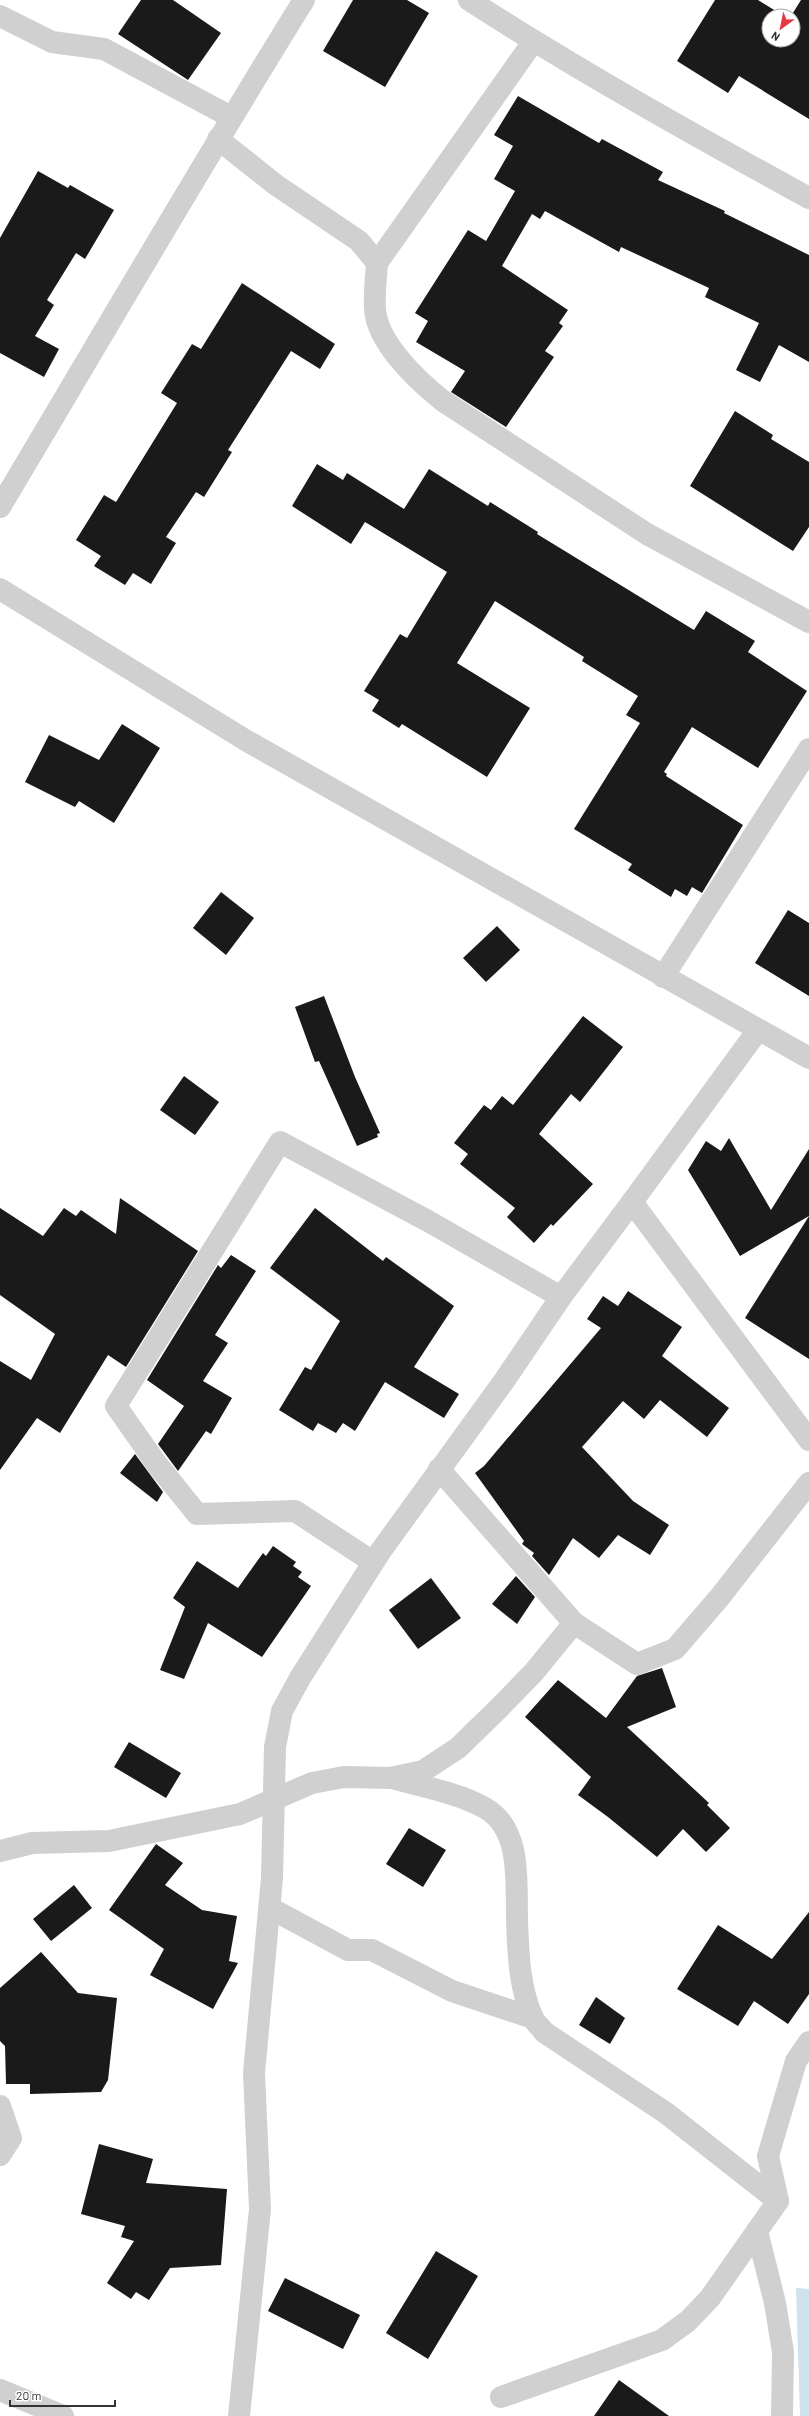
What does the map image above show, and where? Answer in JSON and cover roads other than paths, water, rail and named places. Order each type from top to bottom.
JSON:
[{"type":"street","points":[[0,507],[135,283],[231,117],[304,0]]},
{"type":"street","points":[[469,0],[533,42],[653,112],[809,198]]},
{"type":"street","points":[[0,16],[52,42],[104,49],[231,117]]},
{"type":"street","points":[[533,42],[377,263],[375,311],[381,329],[400,360],[420,383],[443,401],[647,534],[809,622]]},
{"type":"street","points":[[218,139],[276,185],[359,241],[377,263]]},
{"type":"street","points":[[0,589],[247,741],[809,1058]]},
{"type":"street","points":[[663,977],[809,749]]},
{"type":"street","points":[[239,2416],[260,2209],[254,2073],[270,1908],[276,1800],[276,1747],[282,1711],[300,1678],[373,1562],[504,1381],[561,1297],[758,1030]]},
{"type":"street","points":[[373,1562],[295,1511],[197,1514],[156,1463],[116,1406],[280,1142],[428,1221],[561,1297]]},
{"type":"street","points":[[632,1202],[809,1440]]},
{"type":"street","points":[[439,1469],[574,1623],[637,1664],[675,1649],[719,1598],[809,1483]]},
{"type":"street","points":[[0,1851],[32,1843],[109,1841],[240,1814],[276,1800],[312,1783],[344,1777],[390,1778],[423,1771],[458,1748],[534,1672],[574,1623]]},
{"type":"street","points":[[390,1778],[449,1794],[485,1808],[503,1824],[513,1848],[517,1876],[519,1958],[524,1990],[533,2018],[544,2032],[666,2113],[778,2201]]},
{"type":"street","points":[[270,1908],[348,1950],[372,1950],[452,1991],[533,2018]]},
{"type":"street","points":[[501,2397],[662,2340],[688,2321],[710,2298],[778,2201],[768,2156],[796,2061],[809,2042]]},
{"type":"street","points":[[0,2106],[11,2138],[0,2155]]},
{"type":"street","points":[[757,2231],[775,2303],[782,2352],[782,2416]]},
{"type":"street","points":[[0,2390],[62,2416]]},
{"type":"water","points":[[796,2288],[809,2289],[809,2416],[800,2416]]}]
